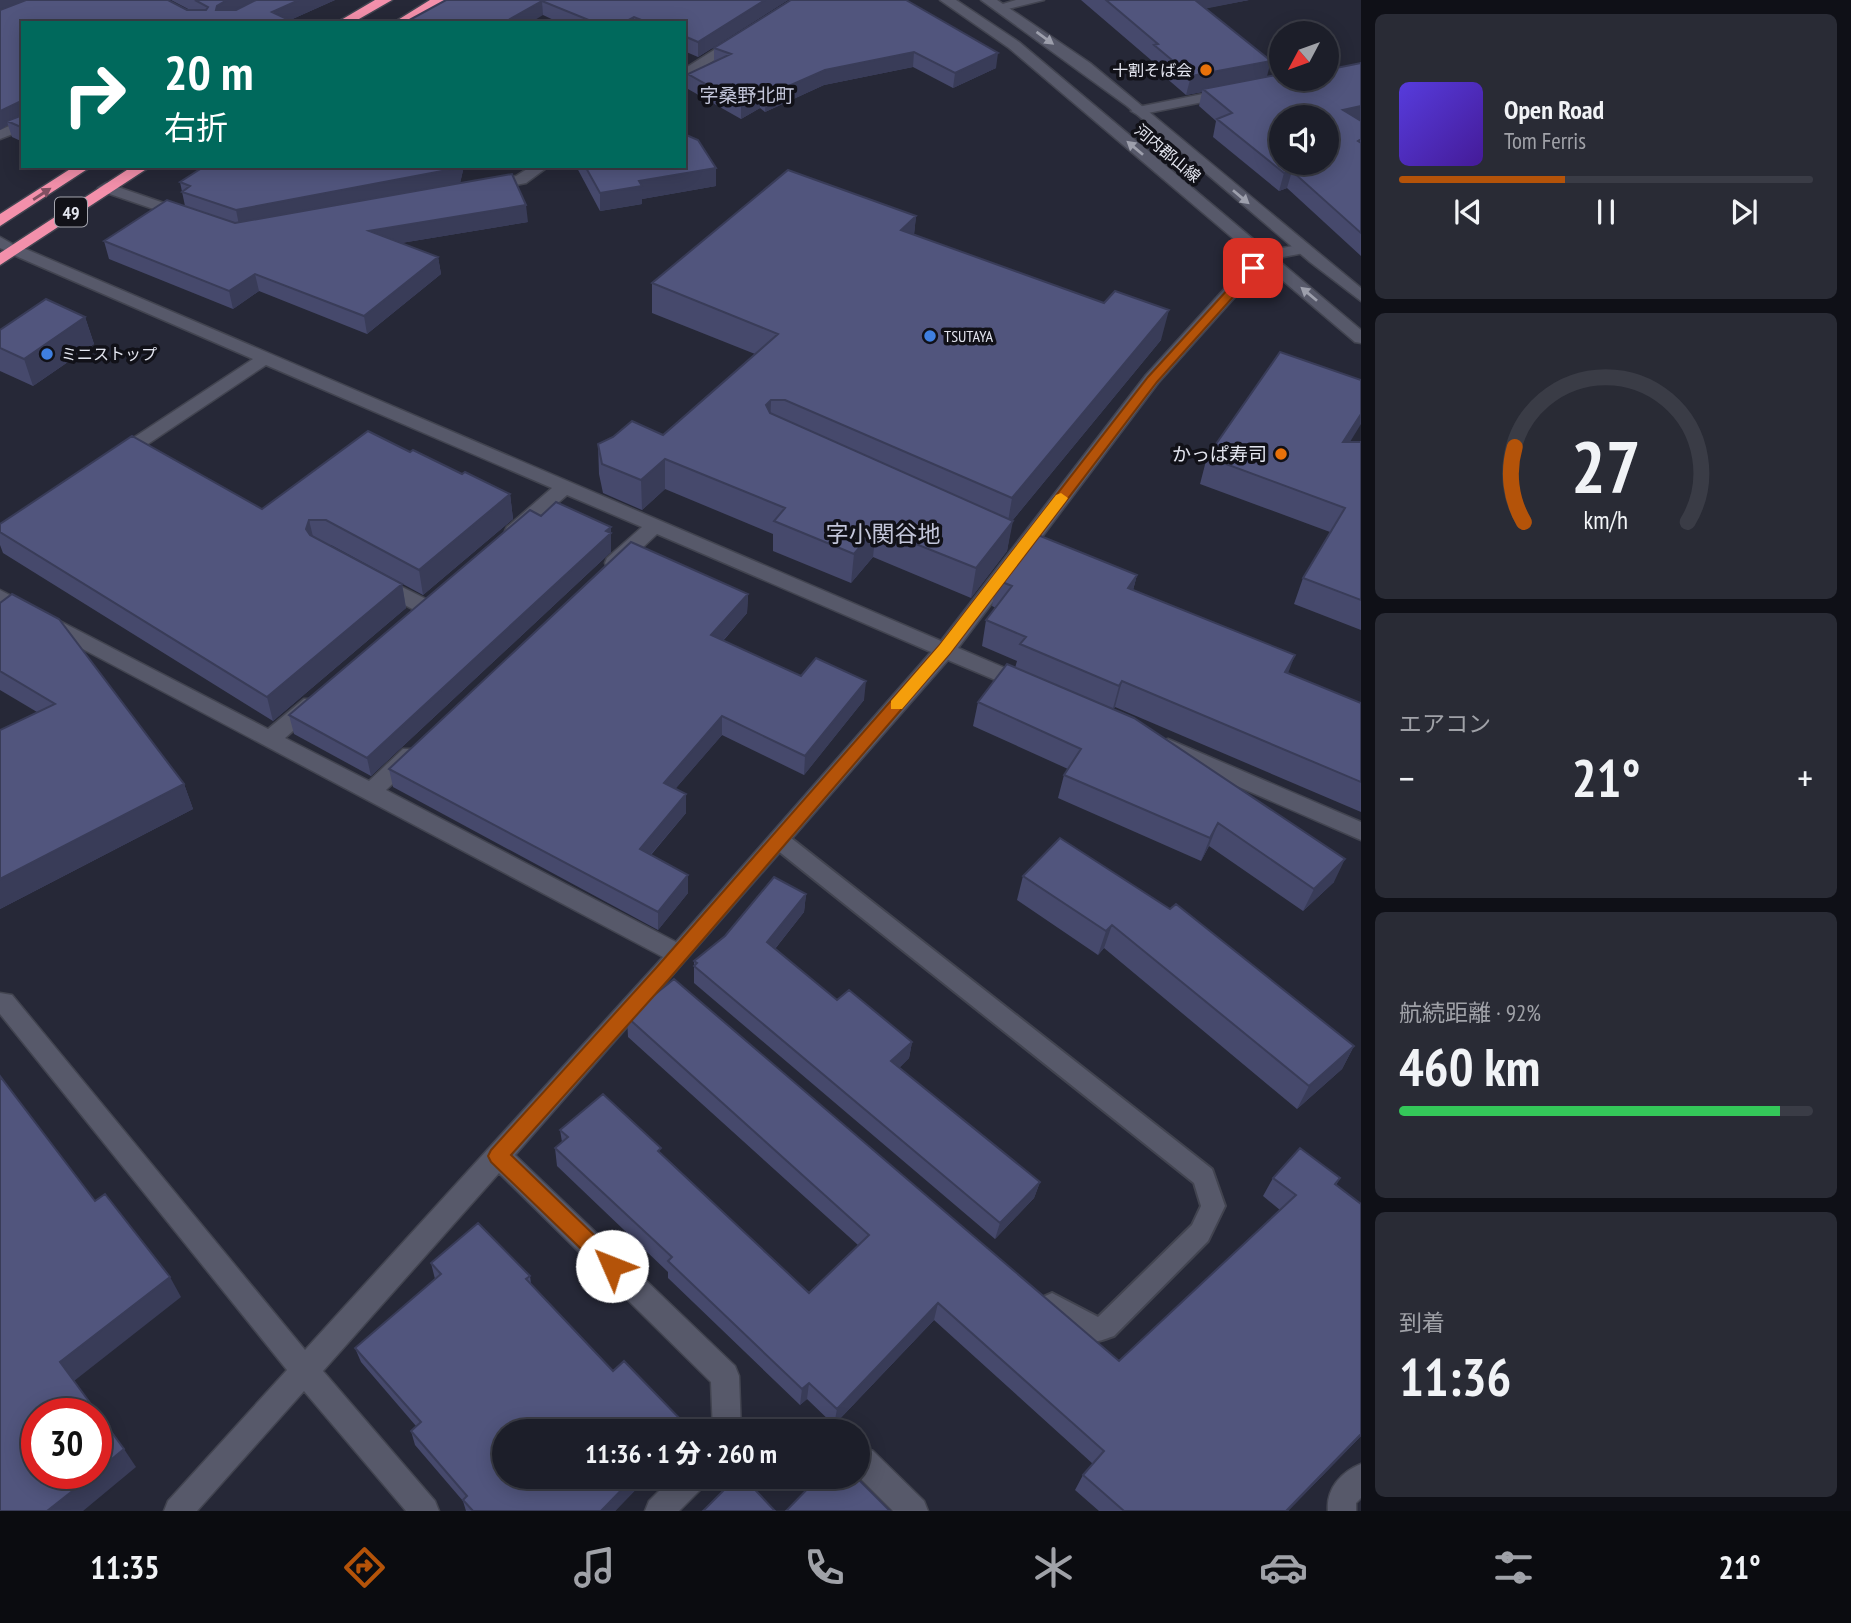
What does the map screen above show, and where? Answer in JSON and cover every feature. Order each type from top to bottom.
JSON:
[{"type":"highway","points":[[346,21],[385,0]]},
{"type":"highway","points":[[402,21],[439,0]]},
{"type":"highway","name":"49","points":[[0,221],[82,168]]},
{"type":"highway","name":"49","points":[[5,251],[141,168]]},
{"type":"street","name":"河内郡山線","points":[[947,0],[1014,46],[1361,338]]},
{"type":"street","points":[[994,4],[1037,0]]},
{"type":"street","name":"河内郡山線","points":[[994,4],[1138,111],[1361,296]]},
{"type":"street","points":[[686,74],[755,30]]},
{"type":"street","points":[[1138,111],[1241,91]]},
{"type":"street","points":[[0,135],[21,125]]},
{"type":"street","points":[[467,190],[521,180],[539,168]]},
{"type":"street","points":[[106,188],[198,219]]},
{"type":"street","points":[[178,1511],[663,973],[945,650],[1018,543],[1152,379],[1263,256],[1303,250]]},
{"type":"street","points":[[5,251],[265,358],[1046,694]]},
{"type":"street","points":[[104,466],[265,358]]},
{"type":"street","points":[[495,547],[565,487]]},
{"type":"street","points":[[604,573],[654,525]]},
{"type":"street","points":[[368,577],[425,607]]},
{"type":"street","points":[[404,625],[445,590]]},
{"type":"street","points":[[0,597],[679,954]]},
{"type":"street","points":[[270,739],[322,695]]},
{"type":"street","points":[[1147,737],[1361,831]]},
{"type":"street","points":[[371,792],[422,744]]},
{"type":"street","points":[[4,1002],[304,1370],[425,1511]]},
{"type":"street","points":[[498,1156],[725,1376],[727,1419]]},
{"type":"street","points":[[870,1468],[914,1511]]},
{"type":"street","points":[[1342,1511],[1341,1498],[1361,1478]]},
{"type":"street","points":[[659,1511],[681,1489]]},
{"type":"lane","points":[[779,840],[1204,1177],[1213,1206],[1200,1233],[1105,1326],[1093,1330],[1079,1325],[1038,1293]]},
{"type":"lane","points":[[663,973],[683,991]]},
{"type":"building","points":[[26,0],[168,0],[187,10],[206,10],[208,7],[195,0],[227,0],[217,6],[216,10],[236,10],[256,0],[299,0],[272,12],[287,19],[283,21],[21,21],[21,127],[7,121],[20,116],[19,102],[0,111],[0,10]]},
{"type":"building","points":[[446,0],[765,0],[698,42],[686,37],[686,21],[644,21],[634,17],[627,21],[591,21],[542,1],[507,21],[408,21]]},
{"type":"building","points":[[791,0],[906,0],[998,53],[955,73],[914,52],[825,70],[766,96],[760,93],[741,104],[688,74],[731,54],[714,48]]},
{"type":"building","points":[[1106,0],[1195,0],[1269,61],[1191,76],[1154,45],[1158,44]]},
{"type":"building","points":[[1361,63],[1361,106],[1343,110],[1361,121],[1361,139],[1358,141],[1361,143],[1361,233],[1296,175],[1339,175],[1339,105],[1269,105],[1269,161],[1217,119],[1232,113],[1203,89],[1269,76],[1269,91],[1339,91],[1339,67]]},
{"type":"building","points":[[686,135],[698,140],[716,168],[639,181],[642,186],[600,193],[586,168],[686,168]]},
{"type":"building","points":[[202,168],[458,168],[236,210],[182,192],[190,186],[180,182]]},
{"type":"building","points":[[788,170],[916,216],[901,230],[1104,303],[1115,291],[1169,310],[1012,498],[785,400],[771,400],[766,405],[770,413],[1013,521],[976,568],[876,528],[854,554],[774,521],[785,508],[665,459],[641,480],[602,464],[598,444],[613,437],[632,421],[663,435],[778,334],[652,283]]},
{"type":"building","points":[[512,174],[526,205],[369,231],[438,257],[364,316],[255,274],[229,291],[104,241],[167,200],[235,223]]},
{"type":"building","points":[[46,299],[85,317],[24,359],[0,348],[0,330]]},
{"type":"building","points":[[1280,352],[1361,380],[1361,414],[1343,442],[1361,442],[1361,600],[1303,578],[1345,508],[1207,457]]},
{"type":"building","points":[[368,431],[410,452],[413,450],[510,494],[419,570],[326,520],[309,520],[306,529],[310,535],[402,584],[267,697],[0,532],[0,524],[132,436],[262,509]]},
{"type":"building","points":[[556,502],[611,527],[606,531],[611,533],[367,758],[289,715],[530,510],[541,516]]},
{"type":"building","points":[[1033,533],[1137,575],[1128,588],[1295,655],[1285,672],[1361,703],[1361,782],[1122,681],[1119,686],[1020,644],[1026,637],[986,620],[1012,586],[997,580]]},
{"type":"building","points":[[631,542],[748,594],[711,635],[801,676],[816,658],[866,681],[805,756],[722,716],[664,783],[686,794],[640,849],[688,875],[658,912],[389,769]]},
{"type":"building","points":[[12,594],[59,619],[184,784],[0,879],[0,730],[55,704],[0,671],[0,603]]},
{"type":"building","points":[[1007,664],[1134,718],[1345,859],[1314,889],[1218,823],[1210,838],[1064,775],[1081,749],[978,702]]},
{"type":"building","points":[[1060,838],[1170,909],[1176,904],[1354,1046],[1309,1086],[1112,925],[1106,931],[1023,876]]},
{"type":"building","points":[[774,877],[806,894],[767,942],[837,1000],[849,990],[912,1042],[891,1061],[1040,1182],[1000,1223],[694,966],[697,963],[694,961],[725,936]]},
{"type":"building","points":[[674,979],[1119,1361],[1296,1195],[1273,1178],[1300,1148],[1340,1178],[1335,1184],[1361,1204],[1361,1434],[1288,1511],[1124,1511],[1083,1475],[1104,1451],[938,1303],[837,1409],[809,1383],[802,1389],[668,1261],[672,1257],[555,1148],[568,1137],[560,1130],[603,1094],[661,1148],[658,1151],[809,1293],[869,1235],[627,1017]]},
{"type":"building","points":[[0,1076],[95,1201],[105,1194],[170,1277],[60,1362],[86,1398],[21,1398],[21,1489],[75,1489],[47,1511],[0,1511]]},
{"type":"building","points":[[478,1223],[530,1276],[526,1279],[613,1371],[624,1361],[680,1419],[492,1419],[492,1489],[622,1489],[601,1511],[473,1511],[463,1500],[467,1496],[411,1431],[421,1422],[355,1348],[441,1274],[431,1263]]},
{"type":"building","points":[[112,1433],[124,1449],[112,1459]]},
{"type":"building","points":[[725,1489],[754,1489],[775,1511],[703,1511]]},
{"type":"building","points":[[807,1489],[868,1489],[890,1511],[786,1511]]},
{"type":"slow traffic","points":[[896,705],[945,650],[1061,498]]},
{"type":"place","name":"十割そば会","points":[[1206,70]]},
{"type":"place","name":"TSUTAYA","points":[[930,336]]},
{"type":"place","name":"ミニストップ","points":[[47,354]]},
{"type":"place","name":"かっぱ寿司","points":[[1281,454]]},
{"type":"district","name":"字桑野北町","points":[[747,95]]},
{"type":"district","name":"字小関谷地","points":[[883,533]]},
{"type":"route","points":[[612,1266],[498,1156],[663,973],[945,650],[1152,379],[1253,268]]}]
